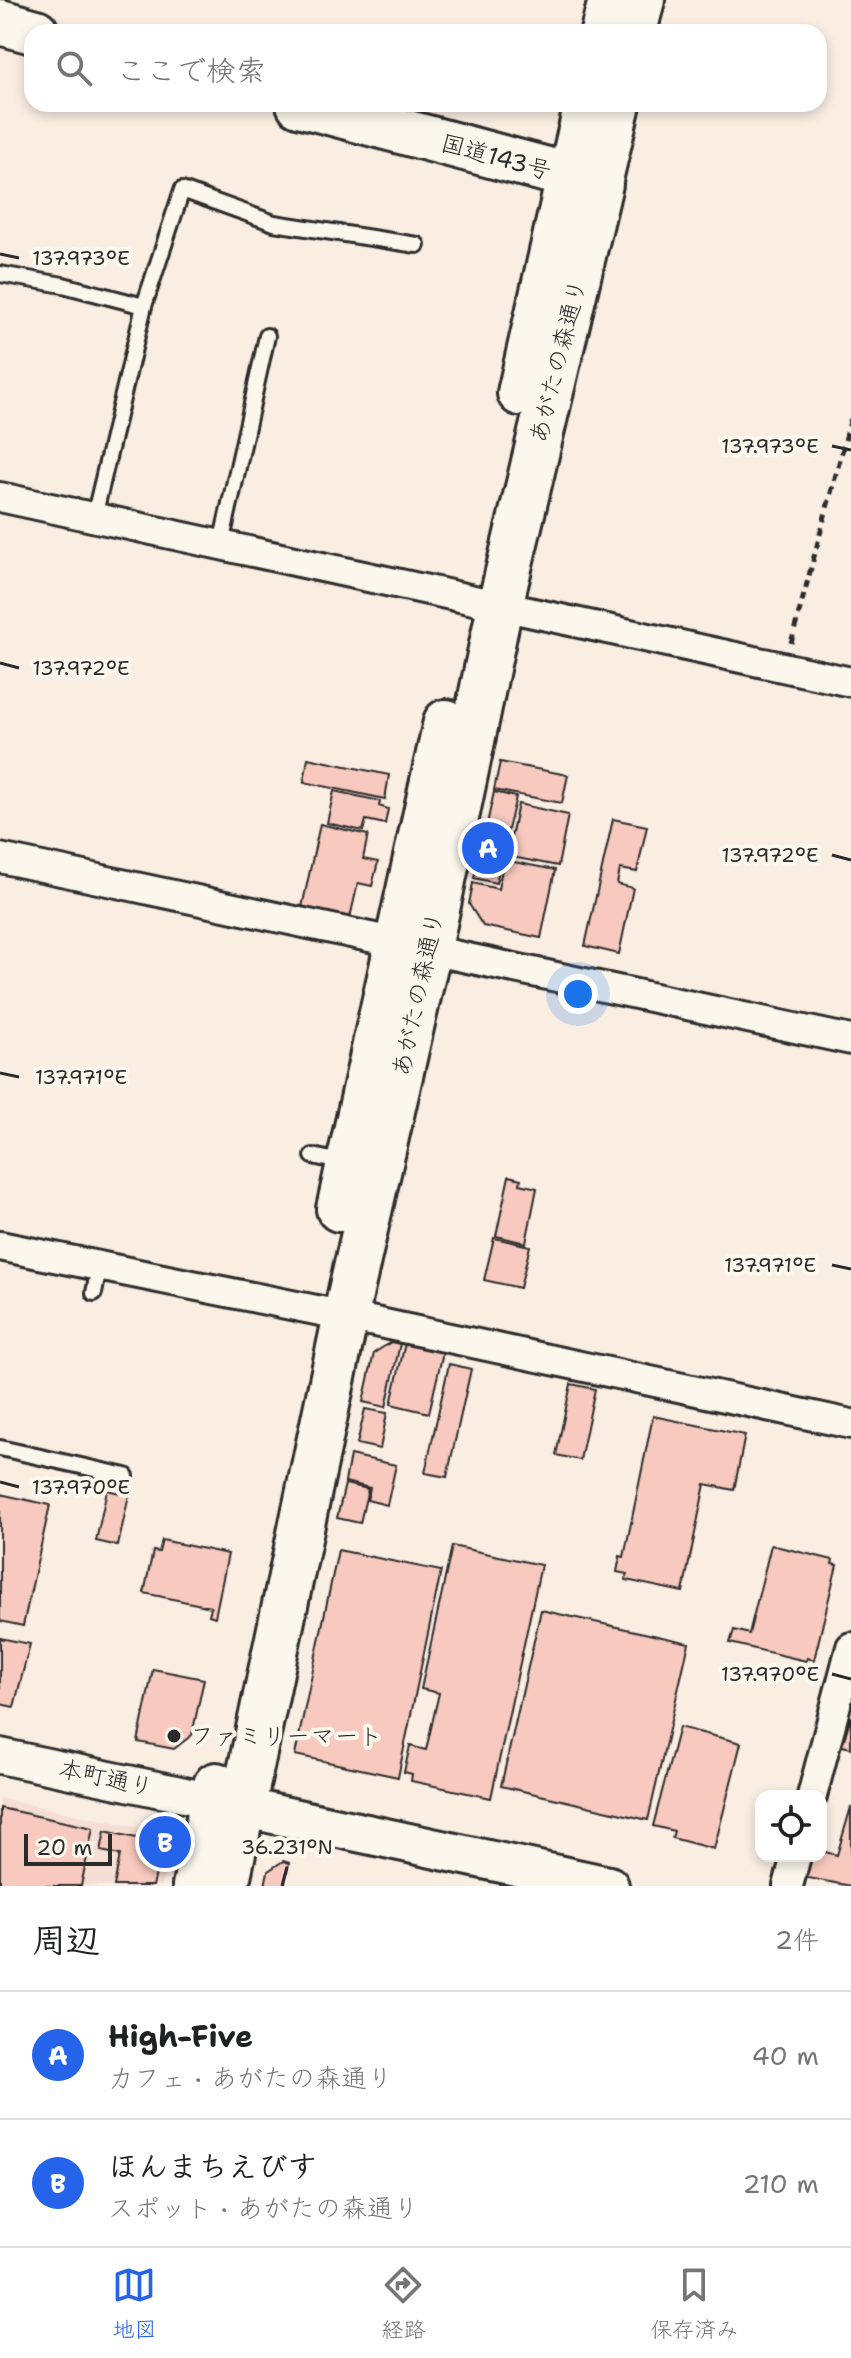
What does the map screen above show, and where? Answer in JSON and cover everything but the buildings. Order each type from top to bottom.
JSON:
[{"type":"highway","points":[[0,22],[24,29]]},
{"type":"highway","name":"国道143号","points":[[329,112],[584,181]]},
{"type":"highway","name":"あがたの森通り","points":[[195,1886],[228,1804],[486,603],[584,181]]},
{"type":"highway","name":"あがたの森通り","points":[[332,1314],[331,1160],[413,945]]},
{"type":"highway","name":"あがたの森通り","points":[[226,1886],[228,1804]]},
{"type":"main road","points":[[604,24],[610,0]]},
{"type":"main road","points":[[637,24],[643,0]]},
{"type":"main road","name":"あがたの森通り","points":[[584,181],[586,112]]},
{"type":"main road","name":"あがたの森通り","points":[[584,181],[615,112]]},
{"type":"main road","points":[[228,1804],[609,1886]]},
{"type":"street","points":[[0,497],[851,682]]},
{"type":"street","points":[[0,858],[851,1040]]},
{"type":"street","points":[[0,1246],[110,1274],[436,1330],[851,1424]]},
{"type":"street","points":[[814,1790],[851,1647]]},
{"type":"street","name":"本町通り","points":[[0,1756],[228,1804]]},
{"type":"street","points":[[788,1886],[794,1862]]},
{"type":"lane","points":[[94,517],[144,306],[182,190],[274,223],[417,245]]},
{"type":"lane","points":[[0,274],[63,285],[144,306]]},
{"type":"lane","points":[[221,544],[267,336]]},
{"type":"lane","points":[[0,1448],[126,1476]]},
{"type":"path","points":[[784,667],[851,418]]},
{"type":"shaded area","points":[[0,1798],[159,1832],[169,1849],[161,1886],[0,1886]]},
{"type":"place","name":"High-Five","points":[[488,848]]},
{"type":"place","name":"ファミリーマート","points":[[174,1736]]},
{"type":"place","name":"ほんまちえびす","points":[[165,1842]]}]
